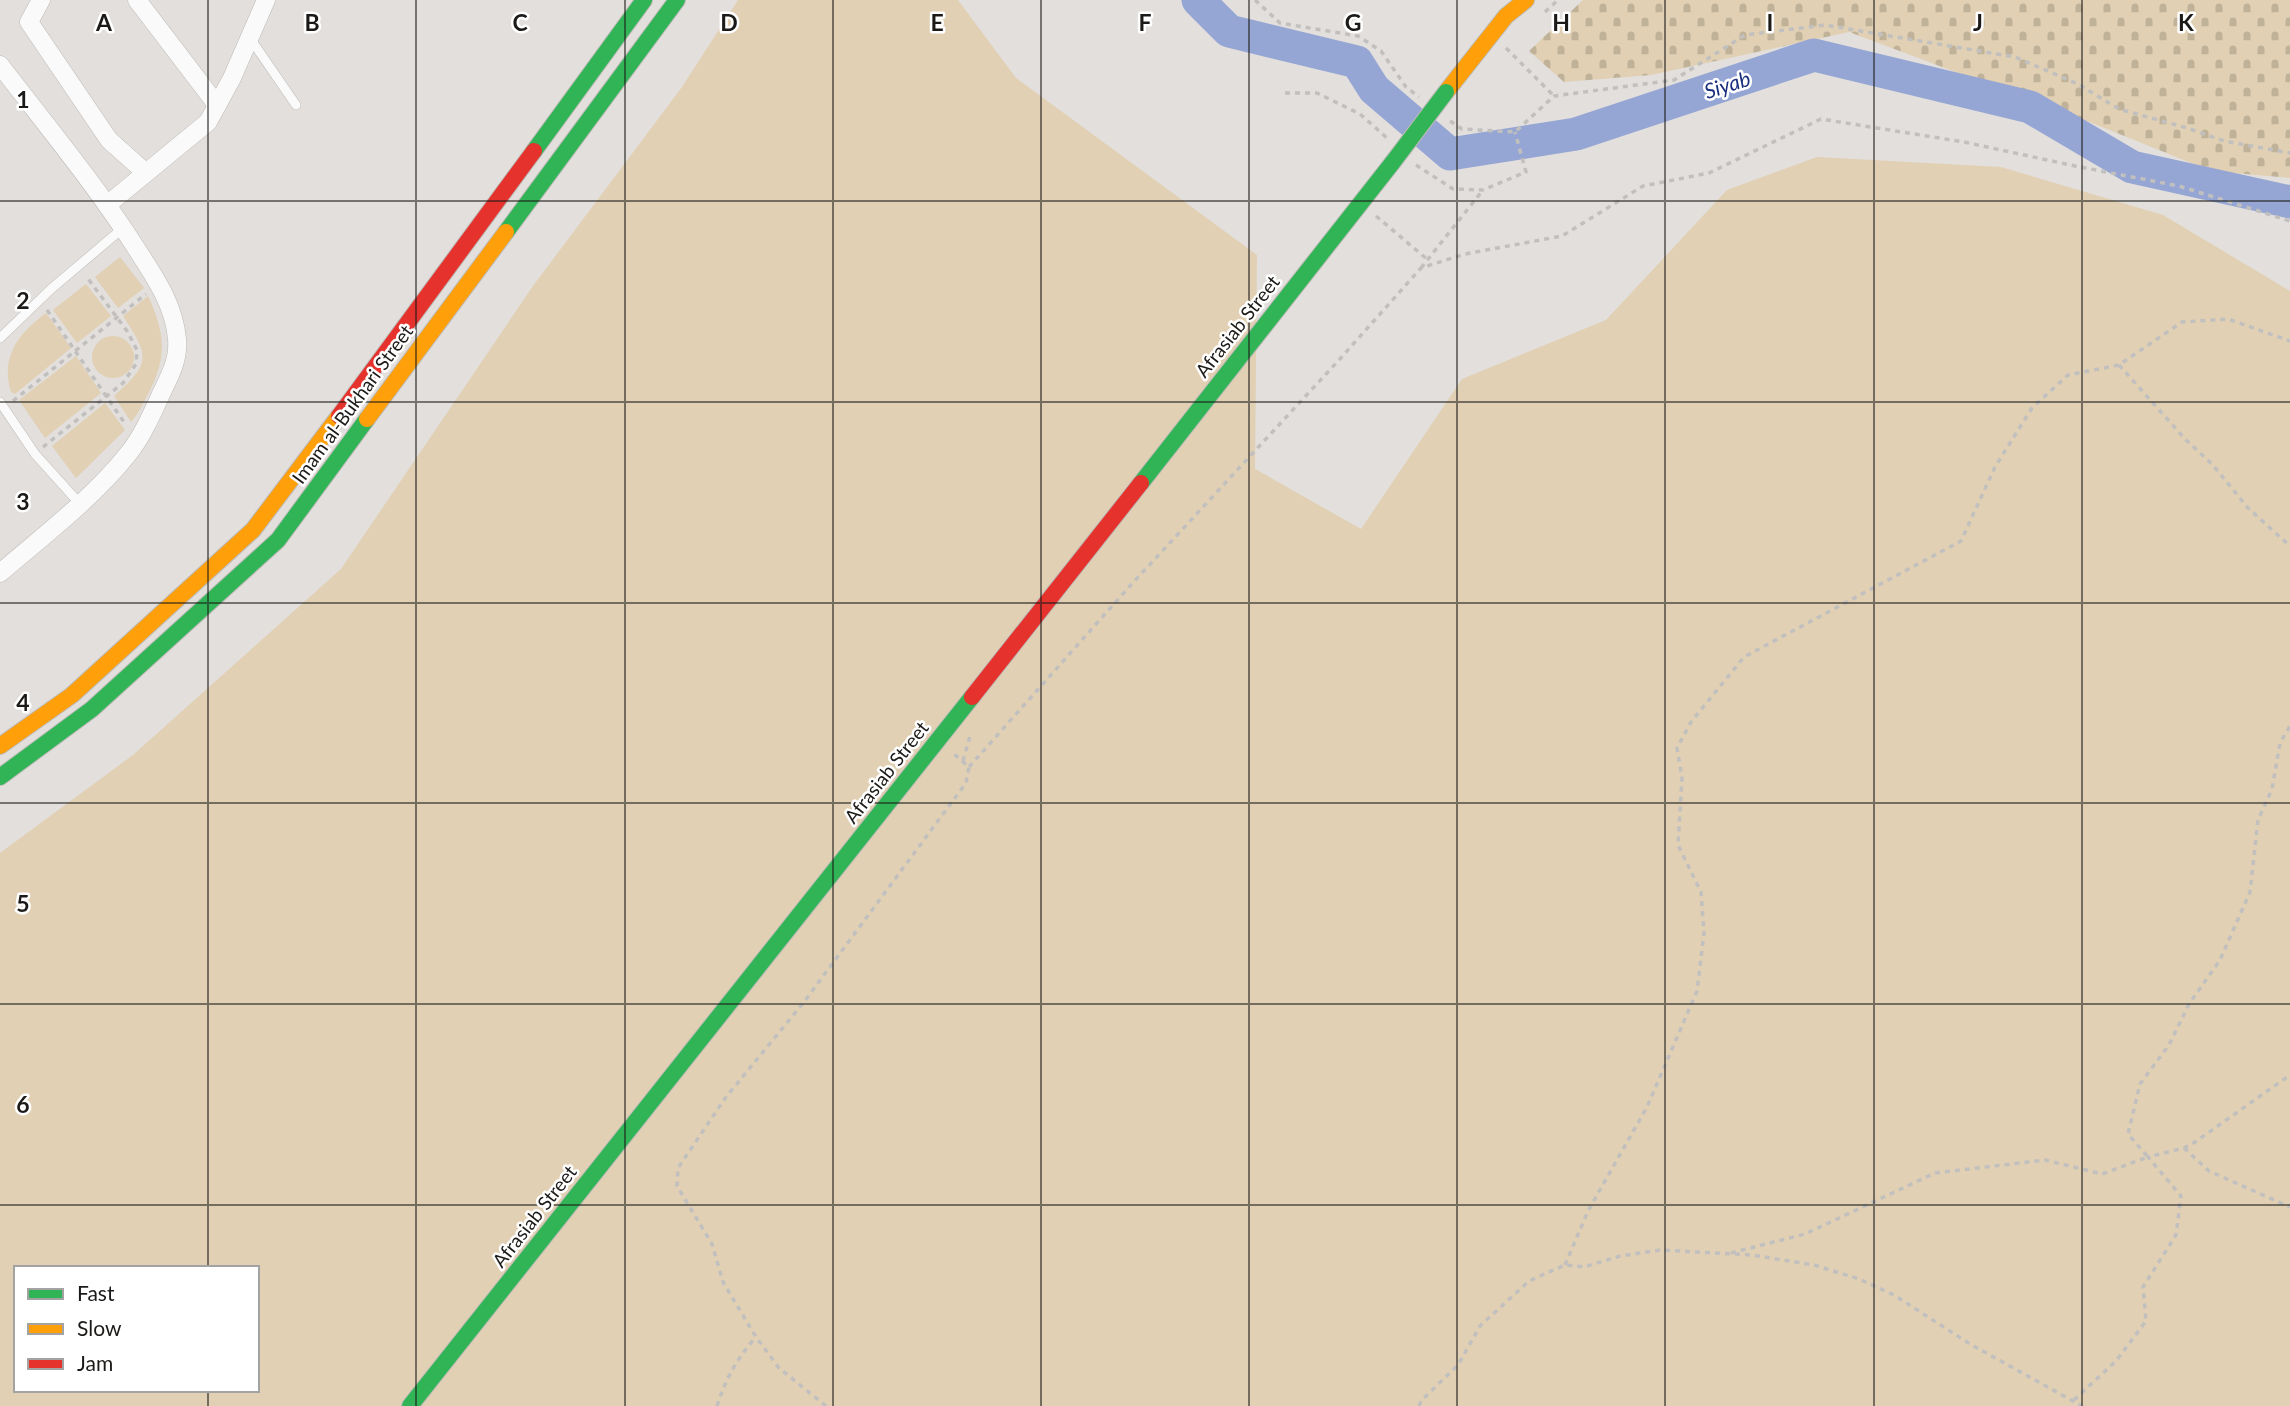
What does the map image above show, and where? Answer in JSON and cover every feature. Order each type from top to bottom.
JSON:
[{"type":"main road","name":"Imam al-Bukhari Street","points":[[0,777],[92,709],[278,540],[677,0]]},
{"type":"main road","name":"Afrasiab Street","points":[[410,1406],[938,741],[1506,16],[1526,0]]},
{"type":"main road","name":"Imam al-Bukhari Street","points":[[0,746],[72,695],[253,530],[357,393],[642,2]]},
{"type":"main road","points":[[642,2],[660,22]]},
{"type":"street","points":[[41,0],[29,22],[109,140],[146,173]]},
{"type":"street","points":[[137,0],[217,104]]},
{"type":"street","points":[[107,205],[208,121],[232,78],[266,0]]},
{"type":"street","points":[[0,65],[123,228],[159,284],[172,312],[177,340],[175,366],[129,453],[80,504],[0,573]]},
{"type":"lane","points":[[249,37],[296,105]]},
{"type":"lane","points":[[0,338],[40,299],[123,228]]},
{"type":"lane","points":[[2,405],[35,454],[80,504]]},
{"type":"path","points":[[1255,0],[1280,23],[1358,36],[1381,51],[1406,87],[1429,104]]},
{"type":"path","points":[[1451,121],[1462,129],[1515,133],[1554,96],[1674,80],[1745,35],[1825,25],[2015,57],[2078,84],[2119,109],[2224,141],[2290,153]]},
{"type":"path","points":[[1505,47],[1554,96]]},
{"type":"path","points":[[1421,268],[1465,254],[1562,236],[1643,186],[1709,173],[1821,119],[1964,142],[2179,186],[2266,211],[2290,221]]},
{"type":"path","points":[[1515,133],[1526,172]]},
{"type":"path","points":[[827,1406],[779,1368],[756,1337],[723,1282],[712,1244],[677,1186],[678,1168],[726,1097],[804,1002],[966,783],[969,767],[1129,587],[1421,268],[1483,190]]},
{"type":"path","points":[[1367,209],[1427,260]]},
{"type":"path","points":[[35,454],[123,383],[136,364],[137,350],[127,331],[79,266]]},
{"type":"path","points":[[2,405],[159,284]]},
{"type":"path","points":[[40,299],[137,441]]},
{"type":"path","points":[[1565,1265],[1588,1211],[1647,1107],[1697,991],[1704,933],[1701,892],[1678,845],[1682,778],[1676,748],[1691,722],[1744,657],[1961,541],[1995,467],[2032,408],[2068,375],[2119,365],[2182,322],[2228,319],[2290,341]]},
{"type":"path","points":[[2119,365],[2186,440],[2212,464],[2248,508],[2290,546]]},
{"type":"path","points":[[2074,1400],[2116,1361],[2146,1321],[2143,1287],[2175,1235],[2181,1196],[2128,1134],[2140,1084],[2169,1045],[2189,1004],[2220,960],[2250,892],[2258,820],[2272,789],[2280,743],[2290,726]]},
{"type":"path","points":[[938,741],[969,767]]},
{"type":"path","points":[[1731,1253],[1805,1234],[1935,1173],[2045,1160],[2102,1174],[2148,1157],[2184,1148],[2290,1075]]},
{"type":"path","points":[[2184,1148],[2209,1171],[2290,1207]]},
{"type":"path","points":[[1419,1406],[1458,1366],[1480,1326],[1530,1281],[1565,1265],[1584,1267],[1620,1256],[1660,1250],[1731,1253],[1814,1265],[1859,1279],[1906,1302],[1980,1350],[2082,1406]]},
{"type":"path","points":[[717,1406],[740,1355],[756,1337]]},
{"type":"green space","points":[[738,0],[958,0],[1016,78],[1257,255],[1255,469],[1361,529],[1462,379],[1606,320],[1727,190],[1817,157],[2001,167],[2163,215],[2290,291],[2290,1406],[0,1406],[0,853],[133,755],[341,569],[533,286],[682,87]]},
{"type":"green space","points":[[1583,0],[2290,0],[2290,178],[2211,171],[1849,32],[1651,75],[1564,82],[1529,51]]},
{"type":"green space","points":[[120,257],[144,288],[118,308],[95,277]]},
{"type":"green space","points":[[86,284],[111,316],[77,343],[53,310]]},
{"type":"green space","points":[[148,296],[161,334],[161,356],[154,381],[131,422],[114,396],[140,367],[142,350],[123,316]]},
{"type":"green space","points":[[46,313],[71,348],[15,394],[11,392],[8,379],[10,356],[20,337]]},
{"type":"green space","points":[[113,336],[128,342],[134,357],[128,372],[113,378],[98,372],[92,357],[98,342]]},
{"type":"green space","points":[[76,356],[101,393],[45,438],[19,400]]},
{"type":"green space","points":[[105,403],[125,430],[76,478],[52,446]]},
{"type":"waterway","name":"Siyab","points":[[1198,0],[1229,31],[1357,62],[1374,89],[1450,154],[1576,134],[1814,55],[2030,107],[2132,167],[2290,202]]},
{"type":"traffic: fast","points":[[534,151],[644,0]]},
{"type":"traffic: fast","points":[[506,232],[677,0]]},
{"type":"traffic: fast","points":[[1393,162],[1446,92]]},
{"type":"traffic: fast","points":[[1141,483],[1393,162]]},
{"type":"traffic: fast","points":[[0,777],[92,709],[278,540],[367,419]]},
{"type":"traffic: fast","points":[[410,1406],[972,697]]},
{"type":"traffic: slow","points":[[1446,92],[1506,16],[1526,0]]},
{"type":"traffic: slow","points":[[367,419],[506,232]]},
{"type":"traffic: slow","points":[[0,746],[72,695],[253,530],[339,416]]},
{"type":"traffic: jam","points":[[339,416],[534,151]]},
{"type":"traffic: jam","points":[[972,697],[1141,483]]}]
